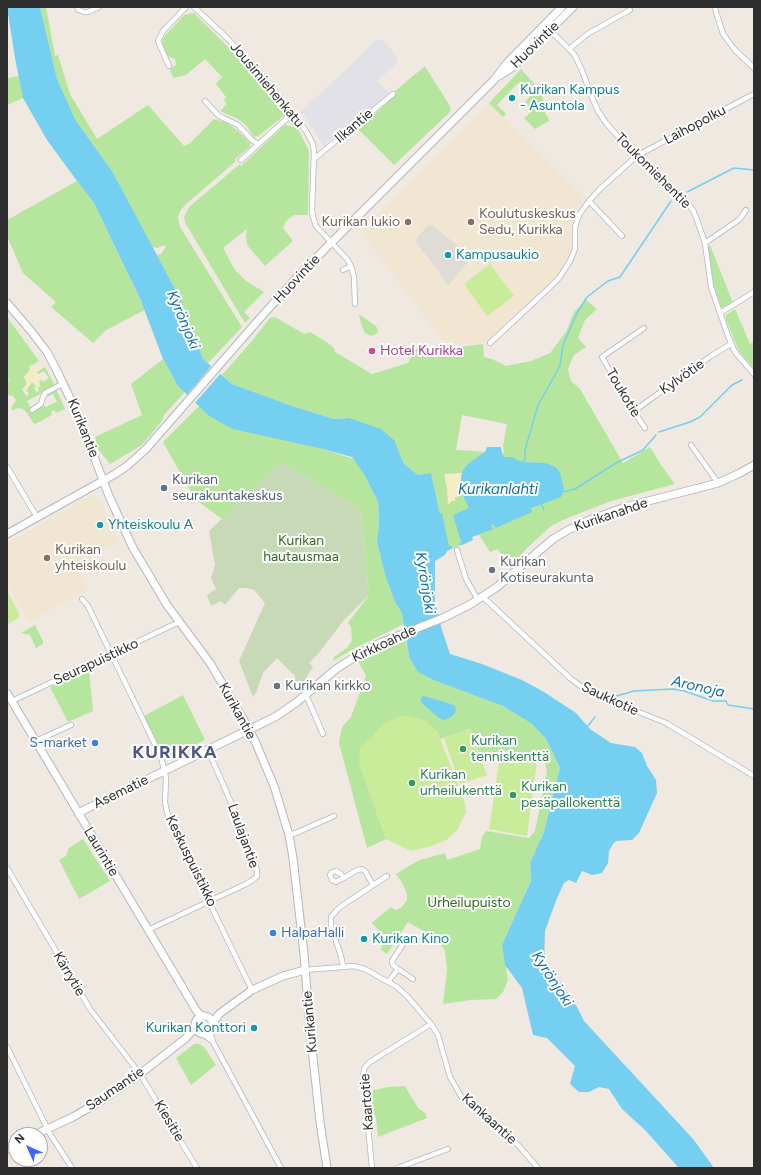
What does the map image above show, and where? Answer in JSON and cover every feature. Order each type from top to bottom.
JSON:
[{"type":"main road","name":"Huovintie","points":[[547,28],[562,7]]},
{"type":"main road","name":"Huovintie","points":[[7,534],[127,466],[137,458],[168,425],[299,275],[494,80],[507,63],[573,7]]},
{"type":"main road","name":"Kurikantie","points":[[7,303],[47,352],[64,383],[79,417],[109,496],[133,548],[167,605],[210,663],[249,729],[274,786],[289,835],[305,970],[320,1122],[327,1168]]},
{"type":"main road","name":"Kurikanahde","points":[[443,618],[481,598],[497,587],[549,543],[568,530],[592,519],[625,507],[718,483],[754,465]]},
{"type":"main road","name":"Kirkkoahde","points":[[249,729],[288,709],[336,669],[367,649],[443,618]]},
{"type":"main road","name":"Laurintie","points":[[7,694],[196,1010],[199,1014],[206,1016]]},
{"type":"main road","name":"Asematie","points":[[78,813],[249,729]]},
{"type":"main road","points":[[196,1022],[200,1017],[219,1014],[252,990],[283,976],[305,970]]},
{"type":"main road","points":[[196,1010],[196,1030],[202,1034]]},
{"type":"main road","points":[[190,1035],[196,1033],[209,1033],[219,1014]]},
{"type":"main road","points":[[206,1016],[210,1018],[212,1027]]},
{"type":"main road","name":"Saumantie","points":[[48,1128],[73,1117],[99,1102],[140,1074],[190,1035],[196,1022]]},
{"type":"street","points":[[77,7],[79,10],[88,12],[99,7]]},
{"type":"street","points":[[169,66],[158,41],[164,31],[186,7]]},
{"type":"street","name":"Jousimiehenkatu","points":[[194,7],[247,59],[293,113],[306,131],[313,144],[314,159],[312,217],[316,226],[351,266]]},
{"type":"street","points":[[715,7],[723,34],[735,50],[754,68]]},
{"type":"street","points":[[569,49],[589,33],[630,10]]},
{"type":"street","name":"Toukomiehentie","points":[[547,28],[574,54],[598,111],[606,123],[636,157],[684,199],[695,215],[705,243],[711,287],[731,344],[754,374]]},
{"type":"street","name":"Ilkantie","points":[[314,159],[393,94]]},
{"type":"street","name":"Laihopolku","points":[[490,342],[548,290],[559,278],[570,261],[575,249],[575,226],[579,215],[600,189],[636,157],[754,94]]},
{"type":"street","points":[[205,100],[219,116],[238,125],[252,140],[258,144]]},
{"type":"street","points":[[241,160],[293,113]]},
{"type":"street","points":[[589,201],[622,236]]},
{"type":"street","points":[[705,243],[740,219],[746,210]]},
{"type":"street","points":[[344,270],[351,266],[354,277],[355,304]]},
{"type":"street","points":[[720,314],[754,292]]},
{"type":"street","name":"Toukotie","points":[[644,328],[602,357],[645,428]]},
{"type":"street","name":"Kylvötie","points":[[634,411],[731,344]]},
{"type":"street","points":[[32,410],[41,404],[45,393],[64,383]]},
{"type":"street","points":[[691,445],[718,483]]},
{"type":"street","points":[[7,467],[37,517]]},
{"type":"street","name":"Saukkotie","points":[[457,550],[466,579],[481,598],[587,692],[666,724],[754,776]]},
{"type":"street","name":"Keskuspuistikko","points":[[82,599],[88,606],[161,757],[166,778],[165,803],[167,813],[181,846],[210,901],[252,990]]},
{"type":"street","name":"Seurapuistikko","points":[[12,701],[179,622]]},
{"type":"street","points":[[306,695],[323,734]]},
{"type":"street","points":[[36,741],[71,725]]},
{"type":"street","name":"Laulajantie","points":[[148,930],[254,880],[257,876],[257,871],[241,827],[208,750]]},
{"type":"street","points":[[289,835],[296,834],[334,816]]},
{"type":"street","name":"Kärrytie","points":[[7,868],[90,1009],[140,1074]]},
{"type":"street","points":[[344,878],[357,870],[362,869],[365,871],[373,885]]},
{"type":"street","points":[[343,966],[331,926],[331,917],[336,910],[387,876]]},
{"type":"street","points":[[403,944],[392,961],[393,965],[413,979]]},
{"type":"street","name":"Kankaantie","points":[[305,970],[354,966],[365,969],[397,987],[407,996],[431,1024],[438,1035],[450,1077],[462,1098],[518,1144],[538,1168]]},
{"type":"street","points":[[388,982],[398,969]]},
{"type":"street","name":"Kaartotie","points":[[372,1168],[363,1074],[365,1068],[370,1062],[431,1024]]},
{"type":"street","points":[[212,1027],[211,1035],[213,1042],[280,1168]]},
{"type":"street","points":[[202,1034],[213,1042]]},
{"type":"street","points":[[7,1047],[47,1127]]},
{"type":"street","name":"Kiesitie","points":[[140,1074],[198,1168]]},
{"type":"street","points":[[48,1128],[50,1134],[72,1168]]},
{"type":"street","points":[[397,1168],[448,1149]]},
{"type":"street","points":[[530,1168],[534,1163]]},
{"type":"shaded area","points":[[376,40],[383,40],[398,59],[394,66],[377,81],[389,93],[323,146],[301,111]]},
{"type":"shaded area","name":"Koulutuskeskus Sedu, Kurikka","points":[[489,103],[586,199],[581,204],[571,228],[571,244],[568,257],[558,273],[544,289],[484,342],[458,344],[443,341],[360,231]]},
{"type":"shaded area","name":"Kampusaukio","points":[[430,225],[472,257],[448,286],[418,245],[416,240],[427,226]]},
{"type":"shaded area","name":"Kurikan yhteiskoulu","points":[[94,496],[100,500],[119,544],[75,564],[87,590],[29,622],[7,584],[7,544],[86,498]]},
{"type":"green space","points":[[40,7],[46,7],[55,56],[58,55],[70,94],[97,139],[148,105],[184,146],[189,144],[214,119],[227,123],[237,130],[250,143],[250,147],[235,159],[236,161],[185,205],[180,211],[178,218],[180,227],[242,327],[208,363],[203,359],[181,300],[157,255],[161,254],[166,247],[164,245],[158,248],[152,247],[112,171],[76,121],[57,79]]},
{"type":"green space","points":[[194,13],[236,55],[285,109],[285,115],[258,136],[254,137],[246,125],[238,119],[220,111],[227,104],[224,100],[226,97],[216,84],[222,77],[205,59],[186,75],[173,78],[170,69],[176,65],[175,59],[167,56],[162,44],[163,38],[184,15]]},
{"type":"green space","points":[[425,66],[451,108],[450,112],[394,165],[358,129],[397,94],[395,91]]},
{"type":"green space","points":[[521,69],[538,88],[543,99],[545,113],[549,121],[535,129],[524,118],[531,112],[532,109],[525,102],[531,95],[518,83],[497,105],[506,114],[503,117],[489,103]]},
{"type":"green space","points":[[19,76],[23,98],[7,105],[7,78]]},
{"type":"green space","points":[[285,125],[297,127],[309,151],[308,215],[294,215],[286,221],[283,228],[293,241],[265,266],[247,245],[247,229],[223,248],[235,270],[246,281],[264,292],[244,312],[250,318],[245,323],[190,231],[184,217],[189,207],[240,164],[241,166]]},
{"type":"green space","points":[[77,181],[94,203],[145,310],[106,330],[93,343],[51,307],[56,302],[23,273],[7,236],[7,220]]},
{"type":"green space","points":[[710,245],[733,303],[725,308],[721,307],[714,286],[708,247]]},
{"type":"green space","points":[[490,264],[514,296],[487,316],[464,284]]},
{"type":"green space","points":[[586,300],[597,309],[585,320],[578,338],[586,347],[574,355],[568,369],[571,381],[580,389],[623,463],[650,447],[675,484],[611,501],[551,526],[526,549],[509,568],[498,549],[490,552],[479,535],[472,537],[473,540],[462,545],[453,548],[452,546],[449,547],[431,473],[418,475],[404,464],[395,441],[349,418],[334,419],[292,406],[232,384],[222,375],[270,318],[275,317],[304,334],[310,332],[334,348],[335,352],[372,374],[408,363],[415,349],[439,345],[459,347],[483,344],[484,357],[506,366],[531,361],[550,353],[566,332],[574,312]],"holes":[[[462,415],[507,424],[503,446],[504,453],[456,450]]]},
{"type":"green space","points":[[735,309],[750,344],[754,342],[754,369],[739,351],[726,320],[726,315]]},
{"type":"green space","points":[[360,315],[376,326],[378,332],[376,334],[372,336],[365,333],[359,316]]},
{"type":"green space","points":[[7,317],[39,361],[29,367],[30,370],[24,377],[27,384],[22,389],[26,396],[29,394],[26,390],[33,381],[36,386],[34,388],[36,392],[39,391],[39,381],[41,379],[43,382],[49,378],[44,371],[39,374],[37,373],[45,367],[55,386],[27,401],[31,409],[44,406],[47,407],[57,402],[53,394],[47,397],[49,393],[56,389],[65,409],[56,413],[54,410],[51,412],[52,415],[34,424],[23,409],[18,408],[12,410],[11,408],[16,400],[13,396],[7,395],[7,383],[11,379],[7,381]]},
{"type":"green space","points":[[163,359],[178,386],[185,392],[164,415],[162,421],[142,445],[110,464],[98,449],[95,437],[142,415],[131,384]]},
{"type":"green space","points":[[199,406],[209,416],[354,459],[365,476],[378,502],[379,524],[377,542],[385,575],[395,602],[402,613],[404,624],[355,648],[333,661],[334,657],[347,648],[352,641],[351,627],[348,623],[369,595],[360,511],[357,507],[281,462],[222,519],[195,499],[163,442]]},
{"type":"green space","name":"Kurikan hautausmaa","points":[[281,462],[357,507],[360,511],[369,595],[344,620],[318,654],[309,663],[313,667],[299,689],[295,684],[295,676],[277,658],[263,673],[256,693],[253,697],[239,661],[265,603],[254,590],[239,588],[225,605],[221,601],[211,606],[207,595],[216,589],[211,578],[215,565],[209,531]]},
{"type":"green space","points":[[7,591],[19,615],[17,619],[7,625]]},
{"type":"green space","points":[[35,625],[43,641],[43,644],[36,648],[30,635],[21,633]]},
{"type":"green space","name":"Urheilupuisto","points":[[405,637],[409,657],[436,681],[503,706],[532,724],[546,739],[560,768],[544,832],[530,863],[531,881],[502,945],[508,980],[503,992],[496,999],[471,1000],[443,1004],[447,970],[445,951],[437,939],[408,922],[387,954],[381,950],[383,939],[380,932],[372,923],[391,907],[395,910],[401,908],[407,900],[407,894],[396,874],[414,863],[445,853],[447,860],[480,849],[482,837],[486,831],[529,838],[535,831],[547,772],[545,761],[533,755],[502,750],[493,757],[482,760],[470,729],[440,739],[437,731],[385,723],[374,735],[359,762],[386,839],[367,848],[339,743],[342,727],[351,717],[366,676],[357,659],[369,651]]},
{"type":"green space","points":[[89,670],[93,711],[68,722],[50,687]]},
{"type":"green space","points":[[183,695],[205,740],[173,756],[168,755],[162,752],[144,716]]},
{"type":"green space","name":"Kurikan urheilukenttä","points":[[410,716],[426,721],[437,731],[464,800],[466,812],[458,829],[448,839],[432,846],[411,851],[386,839],[359,762],[360,748],[385,723],[397,717]]},
{"type":"green space","name":"Kurikan tenniskenttä","points":[[470,729],[487,775],[460,784],[444,738]]},
{"type":"green space","name":"Kurikan pesäpallokenttä","points":[[500,755],[537,761],[527,836],[489,829]]},
{"type":"green space","points":[[83,839],[110,881],[79,899],[59,860],[66,856],[69,848]]},
{"type":"green space","points":[[194,1044],[199,1044],[204,1047],[216,1065],[191,1085],[176,1058]]},
{"type":"green space","points":[[405,1086],[418,1108],[425,1113],[427,1118],[378,1137],[376,1118],[372,1110],[370,1091],[388,1087]]},
{"type":"sand","points":[[31,365],[35,370],[43,365],[45,367],[37,372],[37,375],[41,380],[39,382],[40,386],[38,388],[32,382],[26,390],[25,387],[27,382],[24,377],[30,370],[29,367]]},
{"type":"sand","points":[[462,473],[461,484],[463,494],[455,498],[455,501],[452,501],[448,505],[444,474]]},
{"type":"water","name":"Kyrönjoki","points":[[7,7],[40,7],[57,79],[76,121],[112,171],[181,300],[203,359],[232,384],[292,406],[334,419],[349,418],[381,429],[395,441],[404,464],[418,475],[431,473],[449,546],[452,546],[453,548],[435,561],[435,602],[450,654],[482,664],[522,680],[544,692],[576,713],[590,729],[611,743],[635,747],[642,753],[647,766],[656,780],[657,793],[639,833],[632,840],[616,841],[613,844],[609,851],[608,863],[602,873],[592,875],[582,871],[576,883],[569,880],[564,883],[545,931],[544,964],[553,971],[577,1007],[584,1021],[694,1140],[714,1168],[679,1168],[645,1130],[622,1109],[609,1089],[599,1087],[589,1092],[579,1092],[570,1084],[575,1066],[547,1038],[533,1035],[522,988],[505,965],[502,945],[531,881],[530,863],[544,832],[560,768],[546,739],[532,724],[503,706],[436,681],[418,672],[409,657],[402,613],[395,602],[385,575],[377,542],[379,524],[378,502],[365,476],[352,457],[319,448],[233,429],[209,416],[178,386],[163,359],[141,301],[94,203],[47,140],[23,98]]},
{"type":"water","name":"Kurikanlahti","points":[[487,447],[501,447],[503,457],[513,457],[523,462],[545,463],[556,467],[560,473],[564,489],[561,497],[531,508],[532,512],[496,528],[493,524],[491,526],[493,529],[472,537],[473,540],[462,545],[453,515],[469,508],[464,498],[461,477],[463,470],[469,463],[485,452]]},
{"type":"water","points":[[424,696],[455,706],[455,713],[445,720],[439,718],[421,701],[421,698]]},
{"type":"pier","points":[[213,364],[222,372],[194,404],[186,396]]},
{"type":"waterway","points":[[687,192],[734,168],[754,170]]},
{"type":"waterway","points":[[523,462],[538,405],[560,366],[563,345],[578,311],[587,297],[608,281],[620,277],[671,201]]},
{"type":"waterway","points":[[659,432],[690,422],[700,417],[732,385],[742,380]]},
{"type":"waterway","points":[[563,492],[575,489],[616,463],[643,450],[656,435]]},
{"type":"waterway","points":[[541,504],[544,510]]},
{"type":"waterway","name":"Aronoja","points":[[613,697],[634,691],[673,689],[684,691],[713,701],[726,701],[728,705],[754,709]]},
{"type":"waterway","name":"Aronoja","points":[[587,727],[595,717]]},
{"type":"place","name":"Kurikan Kampus - Asuntola","points":[[512,98]]},
{"type":"place","name":"Kurikan lukio","points":[[408,222]]},
{"type":"place","name":"Koulutuskeskus Sedu, Kurikka","points":[[471,222]]},
{"type":"place","name":"Kampusaukio","points":[[448,255]]},
{"type":"place","name":"Hotel Kurikka","points":[[372,351]]},
{"type":"place","name":"Kurikan seurakuntakeskus","points":[[164,488]]},
{"type":"place","name":"Yhteiskoulu A","points":[[100,525]]},
{"type":"place","name":"Kurikan yhteiskoulu","points":[[47,558]]},
{"type":"place","name":"Kurikan Kotiseurakunta","points":[[492,570]]},
{"type":"place","name":"Kurikan kirkko","points":[[277,686]]},
{"type":"place","name":"S-market","points":[[95,743]]},
{"type":"place","name":"Kurikan tenniskenttä","points":[[463,749]]},
{"type":"place","name":"Kurikan urheilukenttä","points":[[412,783]]},
{"type":"place","name":"Kurikan pesäpallokenttä","points":[[513,795]]},
{"type":"place","name":"HalpaHalli","points":[[273,933]]},
{"type":"place","name":"Kurikan Kino","points":[[364,939]]},
{"type":"place","name":"Kurikan Konttori","points":[[254,1028]]},
{"type":"district","name":"KURIKKA","points":[[175,753]]}]
